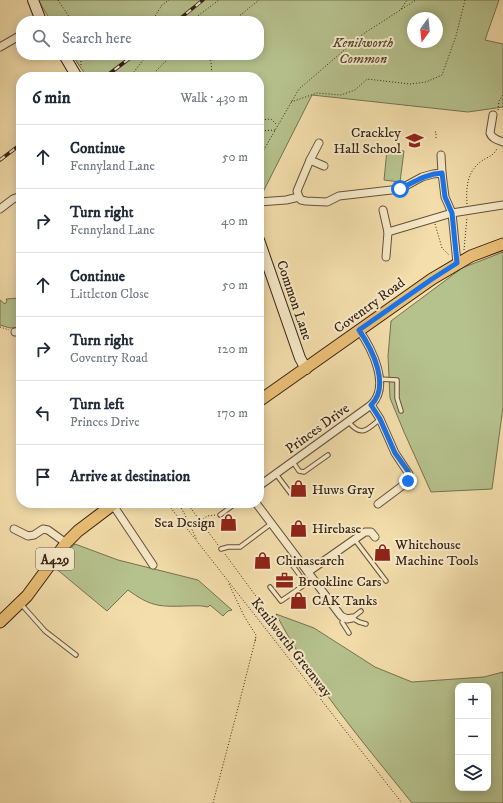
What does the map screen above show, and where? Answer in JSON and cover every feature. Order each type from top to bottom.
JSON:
[{"type":"main road","name":"Coventry Road","points":[[264,398],[432,279],[457,263],[480,252],[503,244]]},
{"type":"main road","name":"A429","points":[[0,622],[20,604],[38,584],[66,544],[85,524],[108,508]]},
{"type":"street","points":[[32,0],[39,16]]},
{"type":"street","points":[[0,47],[16,38]]},
{"type":"street","points":[[67,60],[73,72]]},
{"type":"street","points":[[495,114],[490,133],[495,140],[501,142]]},
{"type":"street","points":[[319,143],[297,191],[301,200],[327,202],[338,196],[400,189],[422,177],[442,173]]},
{"type":"street","points":[[441,155],[445,197],[452,213],[457,263]]},
{"type":"street","points":[[310,160],[324,166]]},
{"type":"street","points":[[264,202],[300,197]]},
{"type":"street","points":[[0,209],[16,199]]},
{"type":"street","points":[[388,232],[452,213],[503,205]]},
{"type":"street","points":[[383,210],[388,232],[386,256]]},
{"type":"street","name":"Common Lane","points":[[264,254],[300,358],[306,369]]},
{"type":"street","name":"Princes Drive","points":[[264,482],[371,405],[378,395],[379,379],[375,357],[359,330]]},
{"type":"street","name":"Princes Drive","points":[[371,405],[380,419],[395,453],[409,474],[408,481],[406,483],[378,504]]},
{"type":"street","points":[[117,508],[153,565]]},
{"type":"street","points":[[260,508],[344,618],[352,618]]},
{"type":"street","points":[[14,529],[28,536],[34,535],[43,529],[48,530],[66,544]]},
{"type":"street","points":[[308,572],[366,531],[371,532],[375,537]]},
{"type":"lane","points":[[379,379],[396,380],[397,398],[401,412]]},
{"type":"lane","points":[[348,421],[355,429],[361,431],[366,430],[380,419]]},
{"type":"lane","points":[[293,462],[299,470],[304,472],[328,455]]},
{"type":"lane","points":[[276,474],[291,494]]},
{"type":"lane","points":[[220,515],[229,508]]},
{"type":"lane","points":[[221,549],[228,547],[240,547],[272,523]]},
{"type":"lane","points":[[354,539],[386,582]]},
{"type":"lane","points":[[298,558],[294,562],[293,566],[306,584]]},
{"type":"lane","points":[[270,587],[281,601],[313,579]]},
{"type":"lane","points":[[20,604],[45,631],[76,655]]},
{"type":"lane","points":[[361,611],[352,618],[366,624]]},
{"type":"lane","points":[[344,618],[342,624],[348,633]]},
{"type":"path","points":[[58,0],[69,16]]},
{"type":"path","points":[[155,16],[162,5],[169,0]]},
{"type":"path","points":[[198,16],[219,0]]},
{"type":"path","points":[[239,16],[259,0]]},
{"type":"path","points":[[401,9],[407,0]]},
{"type":"path","points":[[264,149],[299,89],[363,34],[416,0]]},
{"type":"path","points":[[291,102],[317,93],[341,95],[355,90],[367,79],[410,84],[426,82],[442,75],[456,36],[465,0]]},
{"type":"path","points":[[134,72],[143,60]]},
{"type":"path","points":[[155,72],[167,60]]},
{"type":"path","points":[[210,60],[212,72]]},
{"type":"path","points":[[495,114],[499,101],[503,95]]},
{"type":"path","points":[[264,120],[271,119],[278,126]]},
{"type":"path","points":[[264,131],[275,130]]},
{"type":"path","points":[[435,132],[436,140]]},
{"type":"path","points":[[434,218],[442,248],[457,263],[466,247],[468,222],[466,190],[470,174],[480,162],[495,152],[501,142]]},
{"type":"path","points":[[0,327],[16,331]]},
{"type":"path","name":"Kenilworth Greenway","points":[[171,508],[402,803]]},
{"type":"path","points":[[181,508],[198,542]]},
{"type":"path","points":[[191,508],[258,599],[261,606]]},
{"type":"path","points":[[201,521],[207,516],[220,515]]},
{"type":"path","points":[[213,803],[256,637],[228,582]]},
{"type":"green space","name":"Kenilworth Common","points":[[38,0],[499,0],[485,40],[503,44],[503,107],[468,112],[312,95],[264,190],[264,72],[84,72],[75,60],[264,60],[264,16],[48,16]]},
{"type":"green space","points":[[387,150],[404,151],[400,182],[384,180]]},
{"type":"green space","points":[[503,252],[503,407],[492,489],[431,492],[390,398],[388,356],[391,321],[462,268]]},
{"type":"green space","points":[[16,298],[16,327],[10,328],[0,325],[0,300],[5,304],[7,301],[6,299]]},
{"type":"green space","points":[[75,544],[118,560],[198,580],[232,610],[228,611],[223,616],[210,605],[208,607],[161,606],[142,599],[128,590],[107,611],[54,567]]},
{"type":"green space","points":[[276,614],[314,628],[375,667],[412,682],[484,677],[503,672],[503,803],[412,803],[339,712],[306,664]]},
{"type":"railway","points":[[183,16],[203,0]]},
{"type":"railway","points":[[112,72],[127,60]]},
{"type":"railway","points":[[0,160],[16,148]]},
{"type":"place","name":"Crackley Hall School","points":[[414,140]]},
{"type":"place","name":"Huws Gray","points":[[299,489]]},
{"type":"place","name":"Sea Design","points":[[228,522]]},
{"type":"place","name":"Hirebase","points":[[299,528]]},
{"type":"place","name":"Whitehouse Machine Tools","points":[[382,552]]},
{"type":"place","name":"Chinasearch","points":[[263,560]]},
{"type":"place","name":"Brookline Cars","points":[[285,581]]},
{"type":"place","name":"CAK Tanks","points":[[299,600]]},
{"type":"route","points":[[400,189],[422,177],[442,173],[442,186],[452,213],[457,263],[359,330],[372,351],[379,375],[378,395],[371,405],[380,419],[395,453],[408,471],[408,481]]}]
